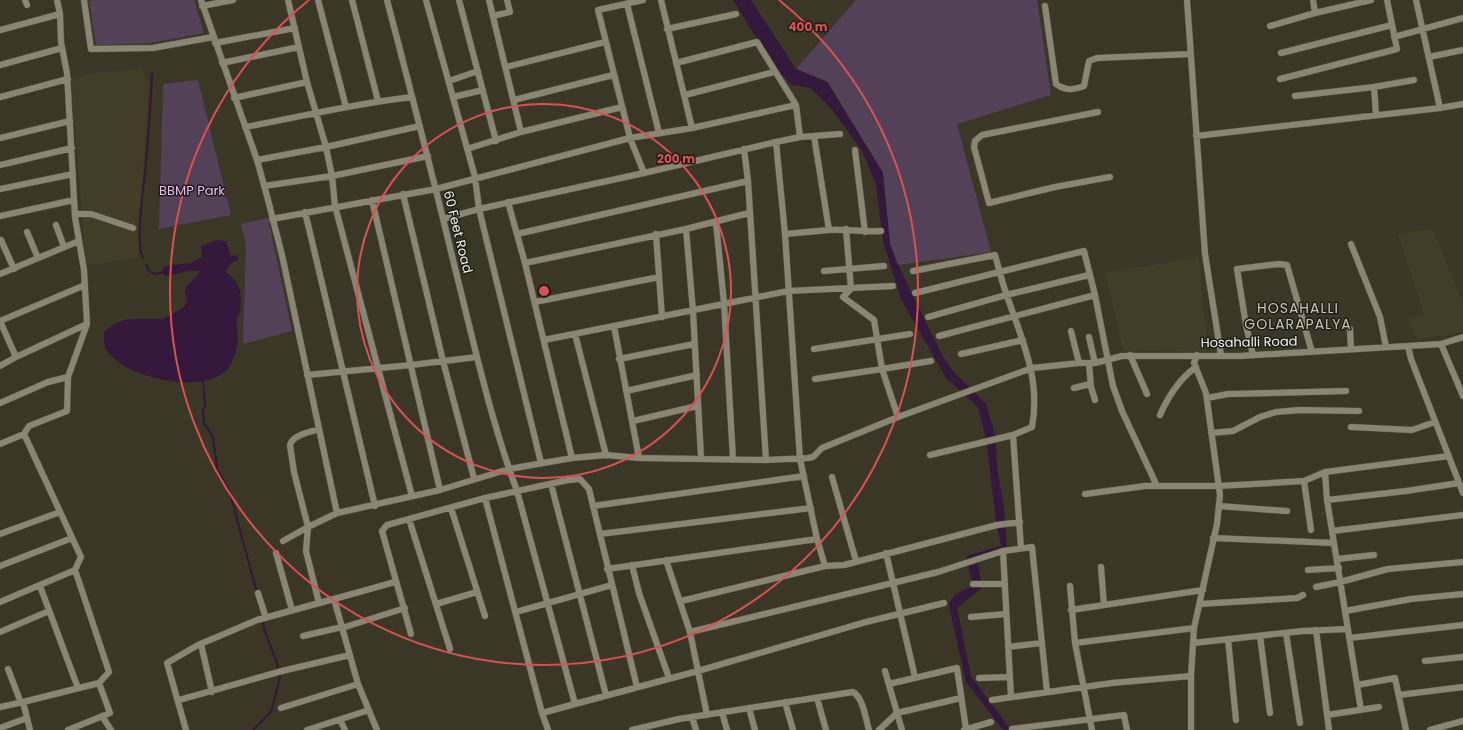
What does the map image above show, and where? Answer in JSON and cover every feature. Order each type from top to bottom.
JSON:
[{"type":"street","points":[[0,444],[24,434],[29,426],[67,411],[68,377],[87,324],[85,285],[75,214],[68,79],[62,48],[60,14],[57,0]]},
{"type":"street","points":[[84,0],[92,49],[153,48],[295,28]]},
{"type":"street","points":[[233,0],[201,3],[257,160],[264,186],[282,255],[337,513]]},
{"type":"street","points":[[288,0],[307,82],[326,147],[332,176],[335,206],[412,496]]},
{"type":"street","points":[[318,0],[346,107]]},
{"type":"street","points":[[352,0],[378,101]]},
{"type":"street","name":"60 Feet Road","points":[[387,0],[428,156],[477,357],[509,469],[517,491],[575,704]]},
{"type":"street","points":[[426,0],[475,177],[479,209],[540,463]]},
{"type":"street","points":[[459,0],[496,141]]},
{"type":"street","points":[[489,0],[521,132]]},
{"type":"street","points":[[493,16],[510,12],[507,0]]},
{"type":"street","points":[[643,0],[598,10],[613,75],[630,138],[644,173]]},
{"type":"street","points":[[661,0],[692,128]]},
{"type":"street","points":[[1187,0],[1204,254],[1221,355]]},
{"type":"street","points":[[1312,0],[1314,13]]},
{"type":"street","points":[[1270,26],[1314,13],[1371,0]]},
{"type":"street","points":[[1280,79],[1397,49],[1387,0]]},
{"type":"street","points":[[1416,0],[1440,108]]},
{"type":"street","points":[[627,4],[659,133]]},
{"type":"street","points":[[1044,6],[1056,84],[1067,89],[1073,90],[1084,86],[1089,61],[1097,58],[1190,54]]},
{"type":"street","points":[[0,30],[60,14]]},
{"type":"street","points":[[667,29],[736,14]]},
{"type":"street","points":[[1394,37],[1463,18]]},
{"type":"street","points":[[1281,53],[1392,25]]},
{"type":"street","points":[[506,67],[605,42]]},
{"type":"street","points":[[676,62],[757,42],[774,72],[796,105],[800,137]]},
{"type":"street","points":[[222,63],[299,47]]},
{"type":"street","points":[[0,65],[62,48]]},
{"type":"street","points":[[1429,57],[1463,50]]},
{"type":"street","points":[[449,81],[478,71]]},
{"type":"street","points":[[685,95],[774,72]]},
{"type":"street","points":[[514,100],[613,75]]},
{"type":"street","points":[[0,97],[68,79]]},
{"type":"street","points":[[1295,96],[1374,87],[1414,80]]},
{"type":"street","points":[[234,98],[307,82]]},
{"type":"street","points":[[1374,87],[1376,115]]},
{"type":"street","points":[[453,97],[483,90]]},
{"type":"street","points":[[245,127],[317,115],[346,107],[378,101],[412,97]]},
{"type":"street","points":[[1196,136],[1440,108],[1463,104]]},
{"type":"street","points":[[272,219],[335,206],[436,189],[475,177],[630,138],[692,128],[796,105]]},
{"type":"street","points":[[467,149],[521,132],[622,107]]},
{"type":"street","points":[[1098,112],[982,135],[975,141],[974,147],[989,203],[1055,187],[1110,177]]},
{"type":"street","points":[[0,138],[70,122]]},
{"type":"street","points":[[257,160],[326,147],[420,126]]},
{"type":"street","points":[[444,220],[508,202],[644,173],[776,142],[800,137],[840,134]]},
{"type":"street","points":[[814,136],[830,230]]},
{"type":"street","points":[[776,142],[785,234],[800,459],[816,539],[825,566]]},
{"type":"street","points":[[0,165],[72,148]]},
{"type":"street","points":[[744,149],[748,181],[766,460]]},
{"type":"street","points":[[855,150],[866,232]]},
{"type":"street","points":[[264,186],[332,176],[428,156]]},
{"type":"street","points":[[0,189],[73,174]]},
{"type":"street","points":[[517,234],[748,181]]},
{"type":"street","points":[[403,194],[443,361],[474,478]]},
{"type":"street","points":[[0,216],[74,200]]},
{"type":"street","points":[[372,200],[440,490]]},
{"type":"street","points":[[508,202],[525,263],[572,458]]},
{"type":"street","points":[[305,212],[375,506]]},
{"type":"street","points":[[525,263],[656,234],[686,230],[749,213]]},
{"type":"street","points":[[75,214],[91,214],[133,228]]},
{"type":"street","points":[[716,223],[724,303],[733,459]]},
{"type":"street","points":[[56,225],[64,247]]},
{"type":"street","points":[[846,229],[852,289]]},
{"type":"street","points":[[785,234],[846,229],[866,232],[880,231]]},
{"type":"street","points":[[686,230],[693,311],[697,406],[701,457]]},
{"type":"street","points":[[27,232],[38,258]]},
{"type":"street","points":[[656,234],[662,317]]},
{"type":"street","points":[[1,240],[14,269]]},
{"type":"street","points":[[0,274],[79,241]]},
{"type":"street","points":[[1351,244],[1380,317],[1386,347]]},
{"type":"street","points":[[915,293],[1084,251],[1095,295],[1113,386],[1122,411],[1157,486]]},
{"type":"street","points":[[913,271],[995,255],[1006,295],[1032,368],[1035,413],[1032,427],[1013,435],[930,455]]},
{"type":"street","points":[[1253,355],[1246,325],[1237,269],[1279,264],[1286,266],[1312,352]]},
{"type":"street","points":[[824,270],[884,266]]},
{"type":"street","points":[[928,316],[1089,275]]},
{"type":"street","points":[[534,302],[659,277]]},
{"type":"street","points":[[16,357],[0,321],[85,285]]},
{"type":"street","points":[[544,340],[788,291],[893,286]]},
{"type":"street","points":[[852,289],[843,297],[874,320],[882,369],[898,417]]},
{"type":"street","points":[[939,336],[1095,295]]},
{"type":"street","points":[[0,366],[87,324]]},
{"type":"street","points":[[614,326],[619,359],[633,421],[639,458]]},
{"type":"street","points":[[1350,329],[1351,349]]},
{"type":"street","points":[[1071,331],[1079,363]]},
{"type":"street","points":[[575,334],[606,455]]},
{"type":"street","points":[[814,349],[910,334]]},
{"type":"street","points":[[1089,337],[1092,363],[1090,384],[1095,400]]},
{"type":"street","name":"Hosahalli Road","points":[[283,541],[337,513],[375,506],[440,490],[474,478],[540,463],[606,455],[639,458],[701,457],[766,460],[813,457],[822,448],[898,417],[1032,368],[1092,363],[1130,355],[1253,355],[1312,352],[1442,344],[1463,338]]},
{"type":"street","points":[[961,354],[1022,340]]},
{"type":"street","points":[[619,359],[694,344]]},
{"type":"street","points":[[1442,344],[1463,396]]},
{"type":"street","points":[[1408,346],[1411,359],[1463,493]]},
{"type":"street","points":[[1130,355],[1147,394]]},
{"type":"street","points":[[1191,730],[1190,676],[1194,628],[1217,524],[1219,506],[1219,486],[1207,398],[1202,379],[1194,359],[1197,355]]},
{"type":"street","points":[[307,375],[477,357]]},
{"type":"street","points":[[815,379],[931,361]]},
{"type":"street","points":[[1160,415],[1175,388],[1187,374],[1196,367]]},
{"type":"street","points":[[626,391],[696,375]]},
{"type":"street","points":[[0,403],[48,382],[68,377]]},
{"type":"street","points":[[1074,388],[1090,384]]},
{"type":"street","points":[[1207,398],[1228,394],[1346,391]]},
{"type":"street","points":[[633,421],[697,406]]},
{"type":"street","points":[[1212,433],[1233,431],[1260,417],[1276,412],[1300,410],[1359,411]]},
{"type":"street","points":[[1351,427],[1412,430],[1435,422]]},
{"type":"street","points":[[318,603],[306,551],[308,527],[294,472],[290,445],[291,441],[295,438],[319,429]]},
{"type":"street","points":[[0,602],[32,587],[40,586],[75,570],[81,557],[24,434]]},
{"type":"street","points":[[1013,435],[1021,548]]},
{"type":"street","points":[[1085,494],[1157,486],[1219,486],[1304,481],[1324,472],[1449,456]]},
{"type":"street","points":[[1324,472],[1327,500],[1361,710]]},
{"type":"street","points":[[593,506],[804,476]]},
{"type":"street","points":[[832,477],[856,561]]},
{"type":"street","points":[[411,634],[405,608],[398,586],[395,582],[382,531],[387,525],[485,498],[580,479],[589,489],[607,569],[637,687]]},
{"type":"street","points":[[1304,481],[1311,530]]},
{"type":"street","points":[[1327,500],[1459,483]]},
{"type":"street","points":[[551,484],[581,594],[606,695]]},
{"type":"street","points":[[485,498],[542,713],[548,730]]},
{"type":"street","points":[[1219,506],[1287,511]]},
{"type":"street","points":[[451,508],[485,616]]},
{"type":"street","points":[[600,534],[811,508]]},
{"type":"street","points":[[0,534],[60,512]]},
{"type":"street","points":[[1332,531],[1463,514]]},
{"type":"street","points":[[409,519],[450,649]]},
{"type":"street","points":[[681,601],[825,566],[856,561],[997,525],[1020,522]]},
{"type":"street","points":[[0,566],[72,538]]},
{"type":"street","points":[[1213,538],[1334,543]]},
{"type":"street","points":[[607,569],[816,539]]},
{"type":"street","points":[[690,632],[938,572],[1003,551],[1032,547],[1047,692]]},
{"type":"street","points":[[1003,551],[1011,697]]},
{"type":"street","points":[[276,553],[292,610]]},
{"type":"street","points":[[886,553],[915,677]]},
{"type":"street","points":[[1337,559],[1374,556]]},
{"type":"street","points":[[666,560],[681,601],[690,632],[707,715]]},
{"type":"street","points":[[1316,587],[1388,569],[1463,562]]},
{"type":"street","points":[[632,565],[639,593],[669,678]]},
{"type":"street","points":[[1102,567],[1104,605]]},
{"type":"street","points":[[1308,570],[1339,568]]},
{"type":"street","points":[[0,707],[22,703],[99,682],[109,672],[75,570]]},
{"type":"street","points":[[186,730],[179,700],[167,663],[201,644],[264,618],[395,582]]},
{"type":"street","points":[[973,584],[1005,584]]},
{"type":"street","points":[[516,612],[612,585]]},
{"type":"street","points":[[40,586],[78,688]]},
{"type":"street","points":[[1070,586],[1075,643],[1092,730]]},
{"type":"street","points":[[1071,610],[1203,590]]},
{"type":"street","points":[[258,592],[264,618]]},
{"type":"street","points":[[436,604],[477,592]]},
{"type":"street","points":[[1200,604],[1297,598],[1303,594]]},
{"type":"street","points":[[1345,611],[1411,599],[1463,594]]},
{"type":"street","points":[[334,599],[358,684],[378,730]]},
{"type":"street","points":[[542,713],[698,671],[900,612],[944,603]]},
{"type":"street","points":[[303,636],[342,628],[405,608]]},
{"type":"street","points":[[0,632],[49,611]]},
{"type":"street","points":[[971,617],[1006,614]]},
{"type":"street","points":[[1349,638],[1463,625]]},
{"type":"street","points":[[1075,643],[1194,628]]},
{"type":"street","points":[[1193,643],[1347,628]]},
{"type":"street","points":[[1316,630],[1329,730]]},
{"type":"street","points":[[1286,633],[1300,723]]},
{"type":"street","points":[[1260,636],[1270,713]]},
{"type":"street","points":[[1228,639],[1236,720]]},
{"type":"street","points":[[1008,648],[1042,643]]},
{"type":"street","points":[[201,644],[212,692]]},
{"type":"street","points":[[179,700],[212,692],[282,671],[350,655]]},
{"type":"street","points":[[1425,661],[1463,657]]},
{"type":"street","points":[[888,684],[957,668],[965,730],[991,722]]},
{"type":"street","points":[[8,669],[22,703],[30,730]]},
{"type":"street","points":[[885,671],[902,730]]},
{"type":"street","points":[[992,700],[1084,687],[1190,676]]},
{"type":"street","points":[[979,678],[1010,677]]},
{"type":"street","points":[[1357,685],[1395,678],[1406,730]]},
{"type":"street","points":[[68,730],[110,712],[99,682]]},
{"type":"street","points":[[281,708],[358,684]]},
{"type":"street","points":[[1399,695],[1463,687]]},
{"type":"street","points":[[634,730],[658,727],[679,719],[853,692],[857,694],[869,730]]},
{"type":"street","points":[[817,698],[826,730]]},
{"type":"street","points":[[879,730],[897,713],[961,698]]},
{"type":"street","points":[[785,702],[793,730]]},
{"type":"street","points":[[1327,715],[1379,707]]},
{"type":"street","points":[[749,708],[755,730]]},
{"type":"street","points":[[307,730],[369,710]]},
{"type":"street","points":[[722,712],[727,730]]},
{"type":"street","points":[[1012,729],[1124,715],[1127,730]]},
{"type":"street","points":[[102,716],[111,730]]},
{"type":"street","points":[[692,717],[696,730]]},
{"type":"street","points":[[0,728],[27,718]]},
{"type":"street","points":[[340,720],[345,730]]},
{"type":"street","points":[[1430,730],[1463,721]]},
{"type":"shaded area","points":[[733,0],[751,0],[796,69],[827,82],[883,173],[890,244],[898,265],[942,355],[953,371],[986,404],[995,434],[998,474],[1004,507],[1007,547],[977,556],[982,588],[957,608],[971,676],[1011,730],[1003,730],[966,682],[949,606],[950,601],[956,594],[973,586],[966,556],[1001,546],[996,521],[986,438],[978,407],[946,378],[901,299],[883,241],[876,184],[862,151],[831,108],[810,88],[792,85],[775,68]]},
{"type":"shaded area","points":[[140,69],[149,82],[138,257],[86,266],[71,78],[93,73]]},
{"type":"shaded area","points":[[1433,229],[1463,303],[1463,332],[1417,340],[1409,319],[1424,314],[1398,234]]},
{"type":"shaded area","points":[[217,240],[226,241],[231,256],[237,255],[238,260],[230,264],[225,272],[237,284],[241,294],[240,311],[237,317],[238,338],[235,354],[231,364],[221,374],[207,380],[189,382],[170,381],[150,377],[132,370],[118,362],[105,347],[104,332],[114,324],[124,320],[164,319],[184,307],[187,300],[185,294],[186,287],[200,271],[189,271],[166,276],[161,273],[164,266],[191,263],[202,257],[201,246]]},
{"type":"shaded area","points":[[1199,258],[1208,352],[1123,350],[1105,272]]},
{"type":"green space","points":[[194,0],[204,33],[150,43],[96,45],[89,1]]},
{"type":"green space","points":[[856,0],[1037,0],[1051,95],[957,124],[991,252],[898,265],[890,244],[883,173],[828,82],[796,69]]},
{"type":"green space","name":"BBMP Park","points":[[198,80],[231,215],[159,229],[163,84]]},
{"type":"green space","points":[[268,218],[292,331],[243,344],[246,244],[241,224]]},
{"type":"waterway","points":[[143,258],[140,240],[141,205],[145,173],[152,73]]},
{"type":"waterway","points":[[146,265],[149,271],[154,274],[161,273]]},
{"type":"waterway","points":[[203,381],[205,404],[203,412],[204,423],[213,437],[217,468],[230,493],[257,593]]},
{"type":"waterway","points":[[253,730],[271,712],[280,677],[277,663],[264,629],[263,619]]},
{"type":"district","name":"HOSAHALLI GOLARAPALYA","points":[[1298,316]]}]
